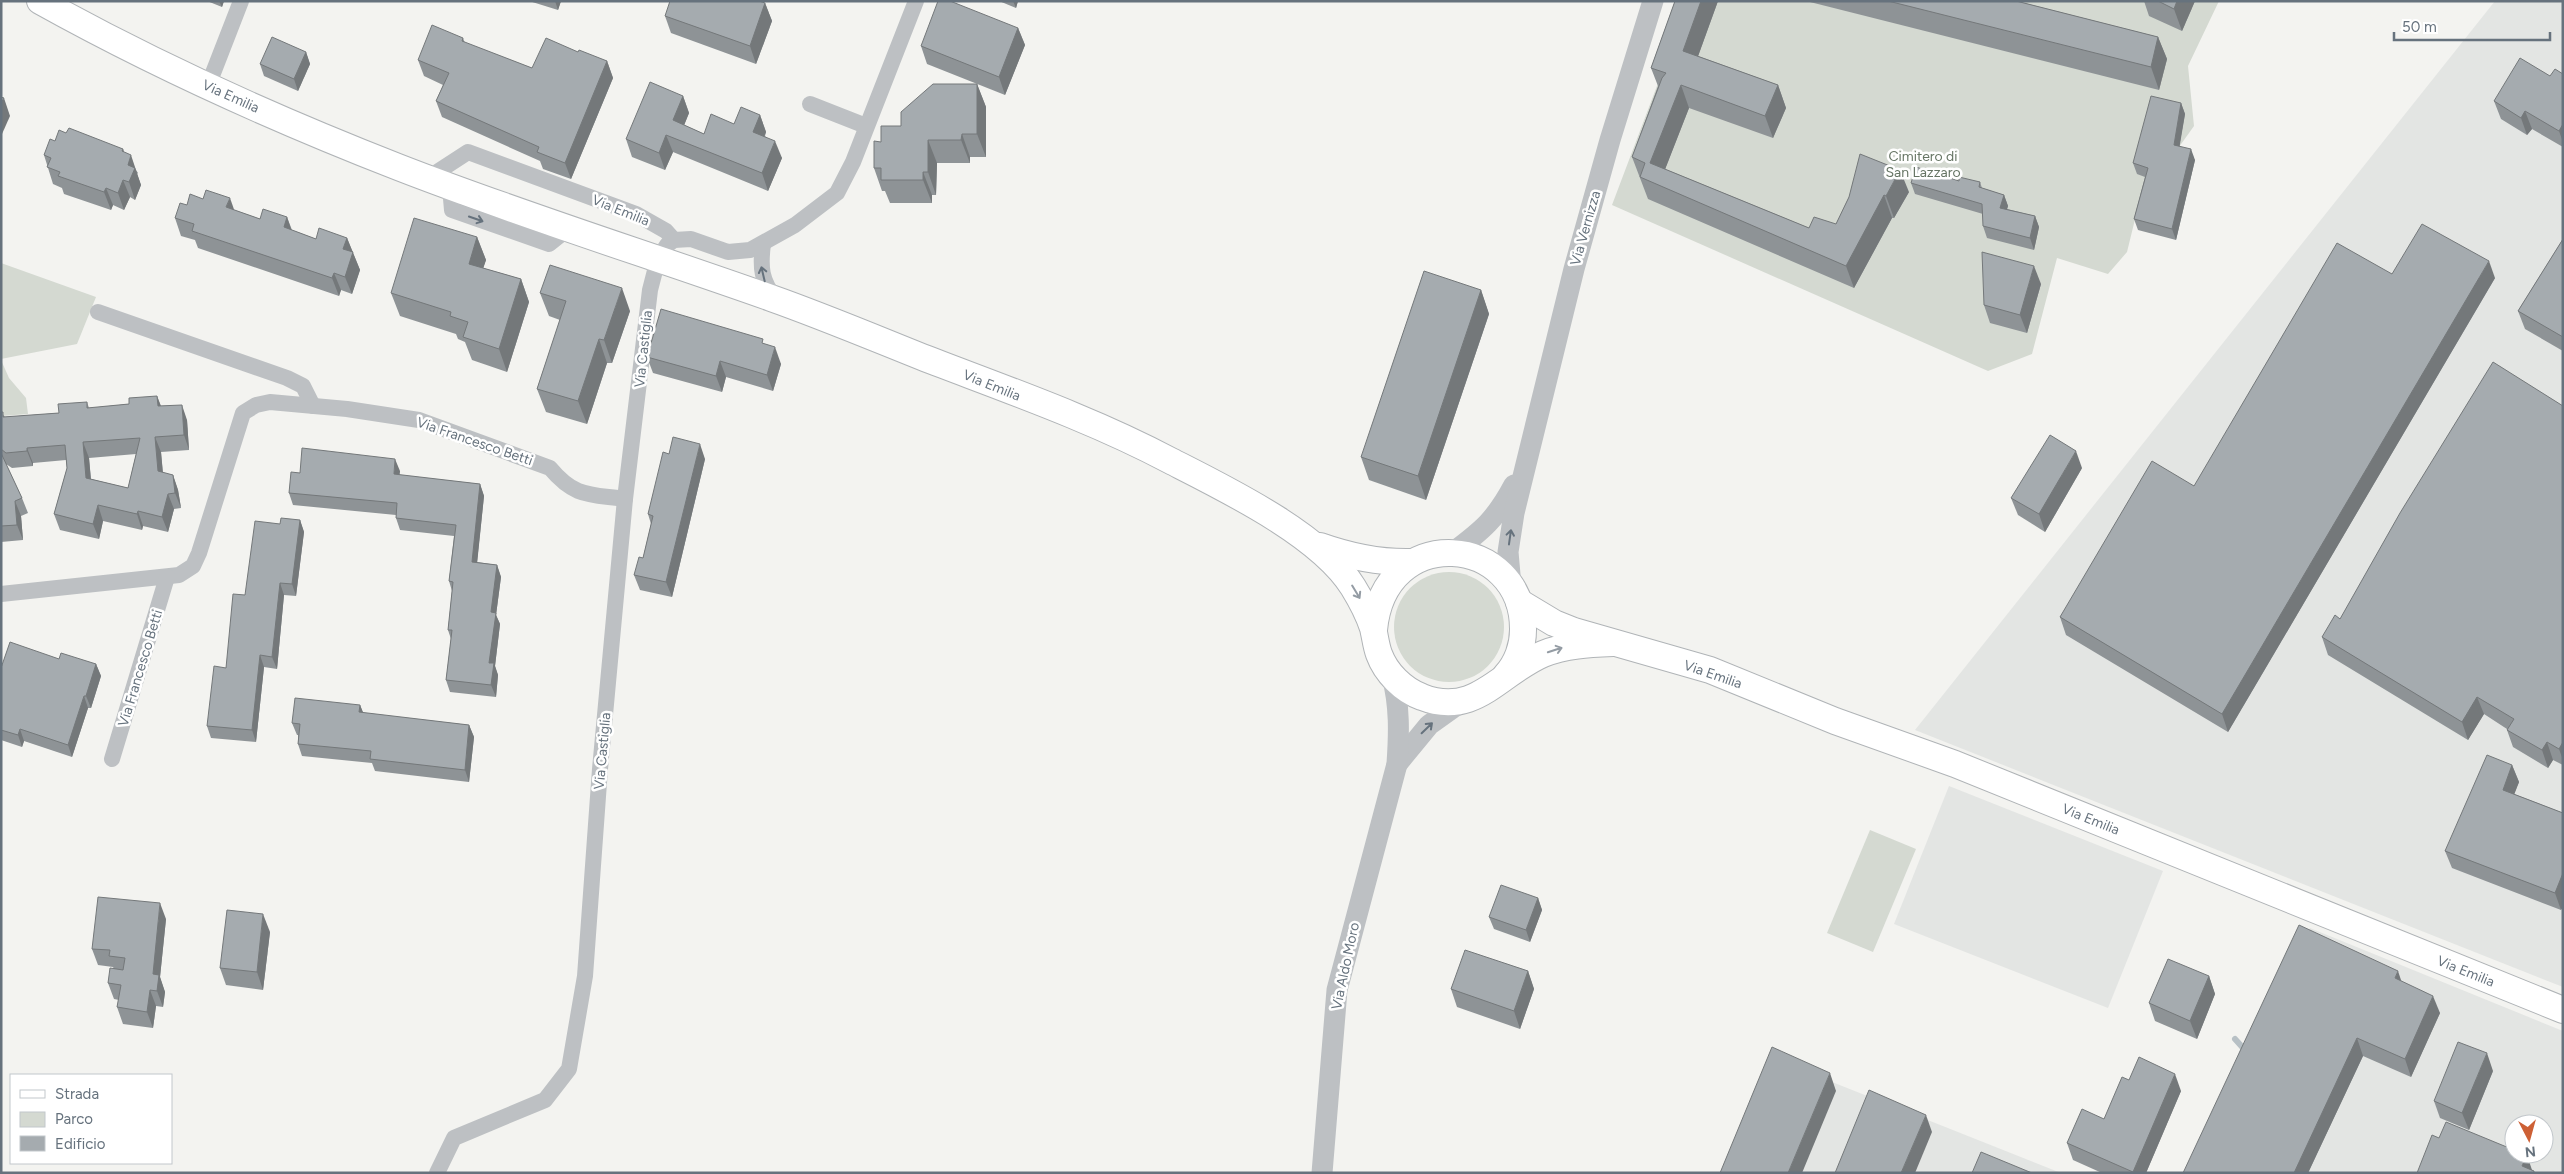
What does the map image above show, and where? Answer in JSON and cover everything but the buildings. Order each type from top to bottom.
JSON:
[{"type":"main road","name":"Via Emilia","points":[[40,1],[98,35],[305,130],[439,183],[569,228],[666,249],[778,300],[1067,415],[1160,455],[1255,508],[1312,543],[1338,565],[1367,610],[1374,630],[1379,655],[1392,676],[1407,689],[1425,698],[1444,702],[1464,700],[1482,694],[1522,664],[1560,648],[1613,643]]},
{"type":"main road","name":"Via Emilia","points":[[1312,543],[1364,560],[1390,563],[1412,562]]},
{"type":"main road","name":"Via Emilia","points":[[1374,630],[1376,610],[1383,591],[1396,574],[1412,562],[1432,554],[1452,553],[1475,557],[1495,569],[1515,594],[1554,623],[1613,643],[1710,670],[1836,721],[1955,764],[2563,1010]]},
{"type":"main road","name":"Via Emilia","points":[[1498,683],[1510,670],[1518,654],[1523,628],[1515,594]]},
{"type":"street","points":[[208,86],[241,1]]},
{"type":"street","name":"Via Emilia","points":[[439,183],[468,152],[636,214],[666,231],[666,249],[691,239],[728,252],[739,253],[763,244],[795,224],[837,193],[845,180],[916,1]]},
{"type":"street","name":"Via Vernizza","points":[[1515,594],[1508,552],[1514,513],[1574,269],[1610,140],[1653,1]]},
{"type":"street","points":[[810,104],[866,126]]},
{"type":"street","points":[[763,244],[761,261],[762,279],[778,300]]},
{"type":"street","name":"Via Castiglia","points":[[437,1173],[454,1138],[545,1100],[569,1069],[585,976],[600,769],[625,498],[650,290],[666,249]]},
{"type":"street","points":[[98,312],[287,378],[303,386],[314,406]]},
{"type":"street","name":"Via Francesco Betti","points":[[1,594],[167,577],[179,575],[192,566],[200,553],[244,413],[256,405],[270,402],[419,420],[550,468],[562,482],[576,492],[625,498]]},
{"type":"street","name":"Via Vernizza","points":[[1452,553],[1494,519],[1528,458]]},
{"type":"street","name":"Via Francesco Betti","points":[[112,759],[167,577]]},
{"type":"street","name":"Via Aldo Moro","points":[[1322,1173],[1337,990],[1397,764],[1400,730],[1397,696],[1392,676]]},
{"type":"street","name":"Via Aldo Moro","points":[[1397,764],[1429,726],[1464,700]]},
{"type":"shaded area","points":[[2495,1],[2563,2],[2563,987],[1915,730]]},
{"type":"shaded area","points":[[1949,786],[2163,871],[2108,1008],[1894,924]]},
{"type":"shaded area","points":[[2310,928],[2563,1031],[2563,1173],[2197,1173]]},
{"type":"shaded area","points":[[1769,1057],[2061,1173],[1720,1173]]},
{"type":"green space","name":"Cimitero di San Lazzaro","points":[[1689,1],[2219,1],[2188,66],[2194,126],[2139,203],[2127,252],[2108,274],[2057,258],[2032,354],[1988,371],[1612,205]]},
{"type":"green space","points":[[1,263],[96,297],[77,344],[1,359]]},
{"type":"green space","points":[[1,360],[9,378],[26,398],[28,414],[1,416]]},
{"type":"green space","points":[[1449,572],[1470,576],[1488,588],[1500,606],[1504,627],[1500,648],[1488,666],[1470,678],[1449,682],[1428,678],[1410,666],[1398,648],[1394,627],[1398,606],[1410,588],[1428,576]]},
{"type":"green space","points":[[1870,830],[1916,849],[1873,952],[1827,933]]},
{"type":"waterway","points":[[2235,1039],[2244,1049],[2242,1054]]}]
